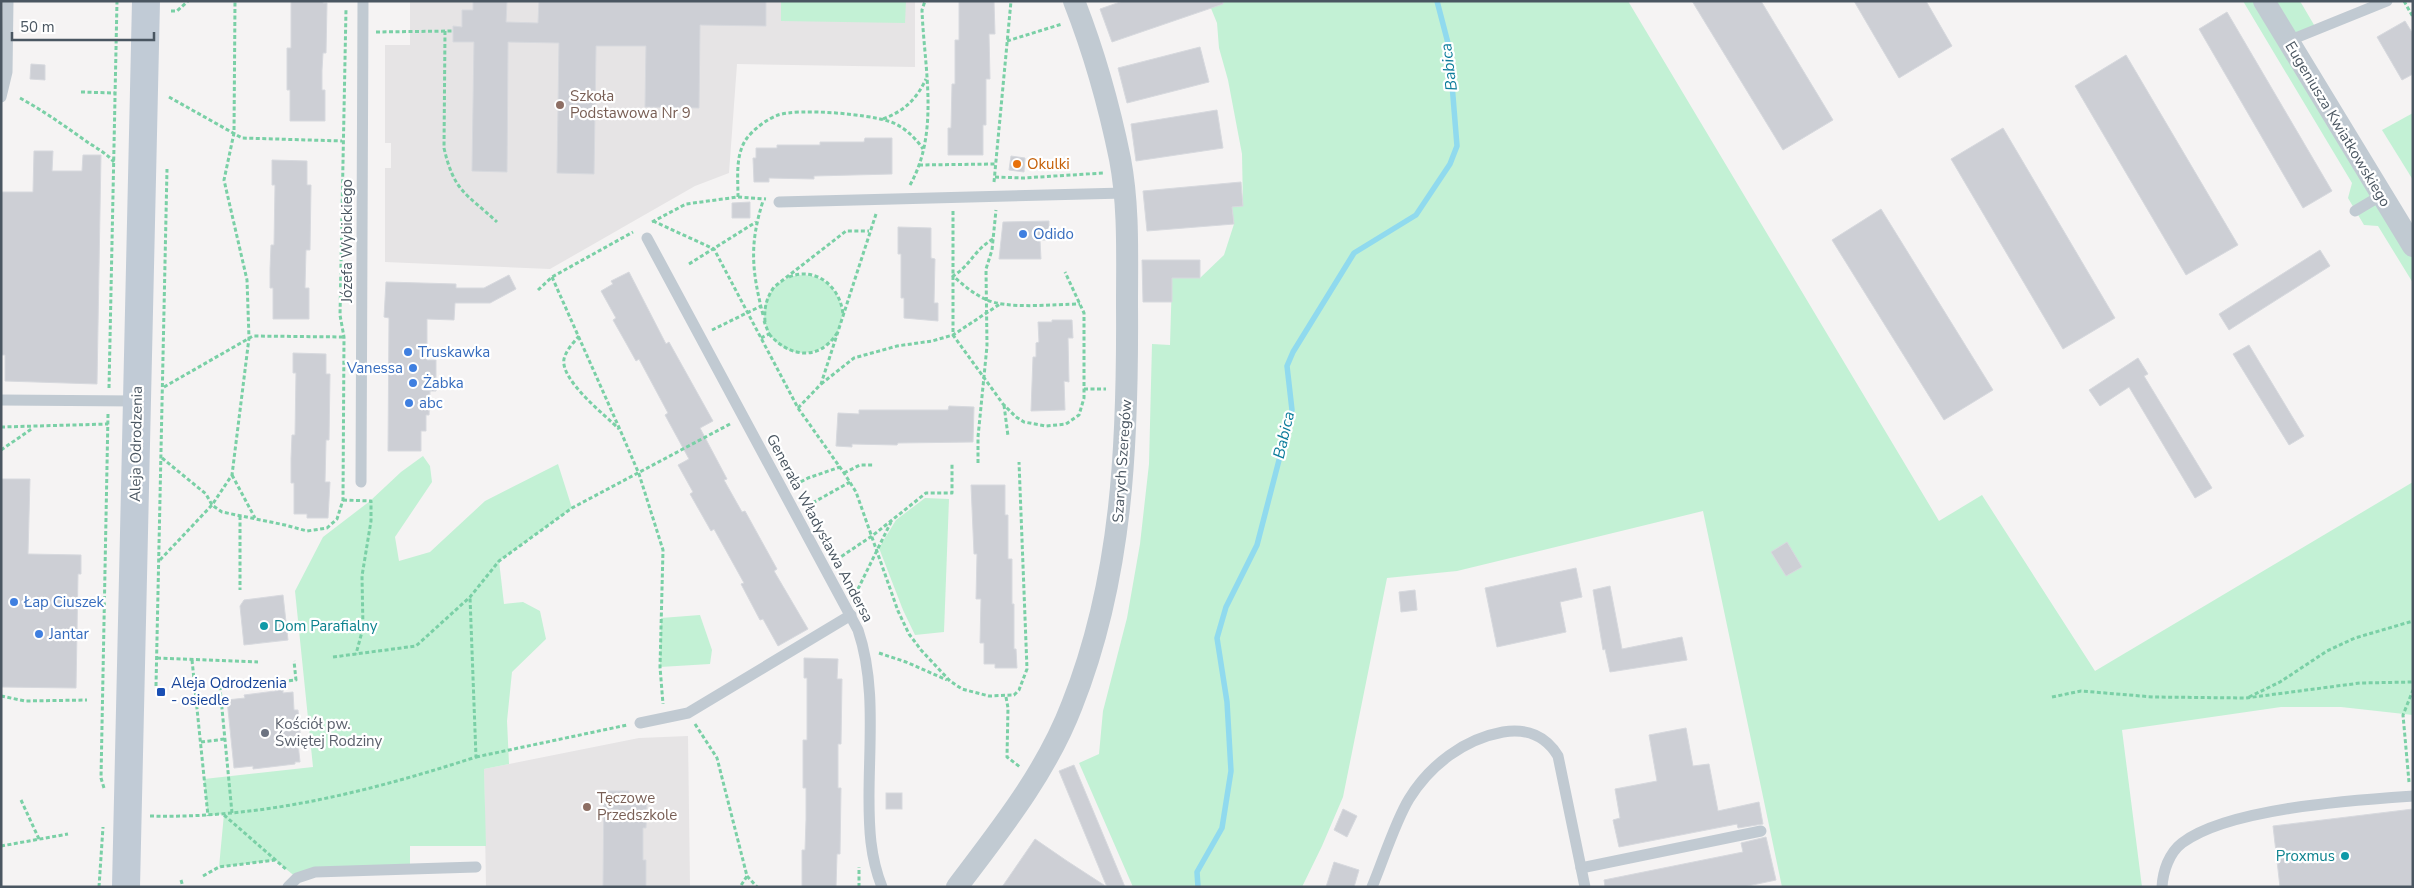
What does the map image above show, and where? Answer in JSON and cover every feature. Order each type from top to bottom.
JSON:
[{"type":"street","name":"Szarych Szeregów","points":[[957,887],[1030,788],[1071,708],[1101,613],[1112,561],[1124,472],[1128,351],[1124,193],[1120,159],[1102,84],[1074,1]]},
{"type":"street","name":"Eugeniusza Kwiatkowskiego","points":[[2264,1],[2413,246]]},
{"type":"street","name":"Aleja Odrodzenia","points":[[126,887],[137,401],[158,6]]},
{"type":"lane","points":[[1,97],[7,72],[8,1]]},
{"type":"lane","name":"Józefa Wybickiego","points":[[360,482],[363,1]]},
{"type":"lane","points":[[2288,42],[2387,1]]},
{"type":"lane","points":[[779,202],[1124,193]]},
{"type":"lane","points":[[2355,211],[2382,195]]},
{"type":"lane","name":"Generała Władysława Andersa","points":[[644,233],[849,612],[865,649],[870,686],[870,841],[882,887]]},
{"type":"lane","points":[[1,400],[137,401]]},
{"type":"lane","points":[[640,723],[688,713],[849,612]]},
{"type":"lane","points":[[1372,887],[1408,800],[1419,784],[1454,751],[1475,739],[1511,730],[1535,734],[1544,740],[1558,756],[1585,887]]},
{"type":"lane","points":[[2162,887],[2165,870],[2174,851],[2189,838],[2211,827],[2258,814],[2411,796]]},
{"type":"lane","points":[[1581,868],[1760,831]]},
{"type":"lane","points":[[288,887],[297,878],[315,872],[476,867]]},
{"type":"path","points":[[106,795],[101,778],[117,1]]},
{"type":"path","points":[[158,6],[177,11],[188,1]]},
{"type":"path","points":[[160,560],[212,504],[232,475],[249,338],[247,280],[224,180],[234,133],[236,1]]},
{"type":"path","points":[[161,458],[206,494],[212,504],[222,512],[255,518],[307,532],[327,528],[337,519],[343,500],[344,337],[340,315],[346,1]]},
{"type":"path","points":[[903,199],[919,165],[924,149],[928,102],[922,10],[925,1]]},
{"type":"path","points":[[978,463],[978,437],[987,346],[985,312],[986,269],[994,239],[994,177],[1011,1]]},
{"type":"path","points":[[2404,1],[2413,18]]},
{"type":"path","points":[[1007,41],[1065,23]]},
{"type":"path","points":[[445,31],[444,148],[448,165],[453,179],[461,191],[497,222]]},
{"type":"path","points":[[410,32],[453,32]]},
{"type":"path","points":[[882,120],[904,110],[913,101],[926,79]]},
{"type":"path","points":[[81,92],[115,93]]},
{"type":"path","points":[[168,107],[168,97],[242,138],[342,140]]},
{"type":"path","points":[[20,98],[43,110],[85,140],[104,150],[114,162]]},
{"type":"path","points":[[738,197],[738,162],[746,138],[763,123],[778,115],[818,112],[882,120],[906,130],[924,149]]},
{"type":"path","points":[[919,165],[996,164]]},
{"type":"path","points":[[162,442],[167,167]]},
{"type":"path","points":[[994,177],[1023,178],[1107,173]]},
{"type":"path","points":[[647,224],[686,204],[738,197],[764,198],[779,202]]},
{"type":"path","points":[[764,198],[753,238],[753,256],[761,306],[769,334],[777,343],[788,350],[800,353],[824,348],[833,340],[840,329]]},
{"type":"path","points":[[953,198],[953,335],[1004,404],[1016,417],[1024,422],[1059,426],[1066,424],[1079,415],[1084,389],[1084,313],[1065,272]]},
{"type":"path","points":[[821,384],[840,329],[869,231],[882,199]]},
{"type":"path","points":[[653,221],[714,250],[798,408],[850,482],[872,536],[898,611],[909,634],[950,681]]},
{"type":"path","points":[[689,264],[714,250],[757,221]]},
{"type":"path","points":[[765,322],[764,310],[767,298],[774,287],[783,279],[846,231],[869,231]]},
{"type":"path","points":[[538,290],[552,277],[644,233]]},
{"type":"path","points":[[953,276],[963,271],[980,246],[994,239]]},
{"type":"path","points":[[783,279],[807,274],[824,281],[838,294],[842,305],[843,318]]},
{"type":"path","points":[[953,276],[986,299],[1000,304],[1080,304]]},
{"type":"path","points":[[552,277],[622,432],[639,474],[664,550],[660,667],[664,719]]},
{"type":"path","points":[[798,408],[821,384],[854,358],[897,346],[932,341],[953,335],[985,312],[1000,304]]},
{"type":"path","points":[[700,336],[761,306]]},
{"type":"path","points":[[761,338],[769,334]]},
{"type":"path","points":[[164,386],[253,336],[344,337]]},
{"type":"path","points":[[579,336],[570,347],[564,359],[565,370],[573,384],[622,432]]},
{"type":"path","points":[[1084,389],[1110,389]]},
{"type":"path","points":[[1004,404],[1008,436]]},
{"type":"path","points":[[333,657],[416,646],[470,597],[499,561],[572,508],[639,474],[733,422]]},
{"type":"path","points":[[1,427],[34,428],[74,424],[108,424]]},
{"type":"path","points":[[1,450],[34,428]]},
{"type":"path","points":[[865,649],[906,662],[976,694],[1006,697],[1014,695],[1019,690],[1027,669],[1019,462]]},
{"type":"path","points":[[825,567],[872,536],[926,493],[952,493],[952,464]]},
{"type":"path","points":[[844,473],[860,465],[873,465]]},
{"type":"path","points":[[784,491],[808,478],[840,467]]},
{"type":"path","points":[[232,475],[255,518]]},
{"type":"path","points":[[796,513],[850,482]]},
{"type":"path","points":[[343,500],[370,501],[371,521],[362,576],[363,628],[356,654]]},
{"type":"path","points":[[240,516],[240,590]]},
{"type":"path","points":[[849,612],[892,521]]},
{"type":"path","points":[[470,597],[476,757]]},
{"type":"path","points":[[2246,698],[2280,682],[2327,651],[2355,638],[2413,621]]},
{"type":"path","points":[[157,658],[258,662]]},
{"type":"path","points":[[192,660],[208,816]]},
{"type":"path","points":[[232,813],[220,688],[296,680],[294,661]]},
{"type":"path","points":[[2052,697],[2081,691],[2153,697],[2246,698],[2360,683],[2413,682]]},
{"type":"path","points":[[2411,796],[2404,715],[2413,690]]},
{"type":"path","points":[[1,696],[25,700],[87,700]]},
{"type":"path","points":[[1006,697],[1008,708],[1007,757],[1022,769],[1027,761]]},
{"type":"path","points":[[688,713],[717,758],[748,876],[757,887]]},
{"type":"path","points":[[147,816],[208,816],[276,809],[404,780],[476,757],[640,723]]},
{"type":"path","points":[[201,742],[225,739]]},
{"type":"path","points":[[21,800],[39,839]]},
{"type":"path","points":[[203,876],[219,866],[275,860],[224,814]]},
{"type":"path","points":[[99,887],[103,820]]},
{"type":"path","points":[[1,846],[68,834]]},
{"type":"path","points":[[740,887],[748,876]]},
{"type":"path","points":[[182,880],[183,887]]},
{"type":"shaded area","name":"Szkoła Podstawowa Nr 9","points":[[410,1],[915,1],[915,67],[737,64],[729,173],[695,186],[550,269],[385,262],[385,168],[391,168],[391,143],[385,143],[385,45],[410,45]]},
{"type":"shaded area","name":"Tęczowe Przedszkole","points":[[688,736],[690,887],[486,887],[484,769],[639,738]]},
{"type":"green space","points":[[781,1],[906,1],[905,23],[781,21]]},
{"type":"green space","points":[[1208,1],[1628,1],[1939,521],[1982,495],[2095,671],[2413,482],[2413,715],[2341,707],[2281,707],[2122,730],[2142,887],[1782,887],[1703,511],[1457,571],[1387,578],[1343,797],[1302,887],[1133,887],[1079,763],[1099,754],[1103,711],[1127,618],[1140,544],[1149,464],[1152,344],[1170,345],[1172,278],[1200,278],[1224,255],[1234,224],[1232,207],[1243,206],[1242,154],[1228,80],[1219,48],[1217,23]]},
{"type":"green space","points":[[2243,1],[2300,1],[2317,30],[2289,41],[2413,246],[2413,283],[2378,226],[2364,225],[2348,198],[2352,183]]},
{"type":"green space","points":[[2413,113],[2413,180],[2382,130]]},
{"type":"green space","points":[[795,275],[811,275],[825,281],[836,292],[842,306],[842,322],[836,336],[825,347],[811,353],[795,353],[781,347],[770,336],[764,322],[764,306],[770,292],[781,281]]},
{"type":"green space","points":[[423,456],[430,466],[432,482],[395,537],[399,561],[430,552],[485,501],[558,464],[572,508],[499,561],[504,604],[523,602],[540,611],[546,639],[512,672],[507,721],[509,764],[484,769],[486,846],[410,846],[410,869],[297,878],[275,860],[219,867],[224,814],[208,816],[204,779],[313,767],[295,591],[323,537],[370,501],[401,472]]},
{"type":"green space","points":[[925,498],[949,499],[944,632],[915,635],[903,610],[879,548],[896,520]]},
{"type":"green space","points":[[700,615],[712,650],[710,664],[660,667],[661,618]]},
{"type":"building","points":[[291,1],[323,1],[323,3],[327,3],[326,53],[323,53],[322,70],[322,90],[325,90],[325,121],[290,121],[290,90],[287,90],[287,48],[291,48]]},
{"type":"building","points":[[473,1],[507,1],[506,22],[538,23],[539,1],[766,1],[766,26],[700,25],[699,108],[645,107],[646,46],[596,46],[594,174],[557,173],[559,43],[508,42],[507,172],[472,171],[474,42],[453,42],[453,26],[462,27],[462,10],[473,10]]},
{"type":"building","points":[[959,1],[994,1],[995,34],[989,34],[990,79],[986,79],[986,125],[983,125],[983,155],[948,155],[948,128],[951,128],[952,84],[955,84],[955,40],[959,40]]},
{"type":"building","points":[[1123,1],[1223,1],[1223,4],[1112,42],[1100,9]]},
{"type":"building","points":[[1692,1],[1761,1],[1833,120],[1783,150]]},
{"type":"building","points":[[1854,1],[1926,1],[1952,46],[1899,78]]},
{"type":"building","points":[[2227,12],[2332,191],[2303,208],[2199,29]]},
{"type":"building","points":[[2405,21],[2413,34],[2413,74],[2402,80],[2377,37]]},
{"type":"building","points":[[1200,47],[1209,82],[1127,103],[1118,68]]},
{"type":"building","points":[[2126,55],[2238,245],[2186,275],[2075,86]]},
{"type":"building","points":[[31,64],[45,65],[45,80],[30,79]]},
{"type":"building","points":[[1217,110],[1223,148],[1136,161],[1131,124]]},
{"type":"building","points":[[2003,128],[2115,318],[2063,349],[1951,159]]},
{"type":"building","points":[[865,138],[892,138],[892,174],[814,176],[814,179],[769,178],[769,182],[754,182],[753,158],[756,158],[756,148],[777,148],[777,145],[820,145],[820,142],[864,142]]},
{"type":"building","points":[[34,151],[53,151],[52,171],[82,171],[83,155],[101,155],[97,384],[5,381],[5,355],[1,355],[1,192],[33,192]]},
{"type":"building","name":"Okulki","points":[[1011,156],[1025,158],[1024,172],[1009,170]]},
{"type":"building","points":[[272,160],[307,161],[307,185],[311,185],[310,250],[306,250],[305,288],[309,288],[309,319],[273,319],[273,288],[270,288],[270,269],[271,245],[274,245],[275,185],[272,185]]},
{"type":"building","points":[[1241,182],[1243,206],[1232,207],[1234,224],[1147,231],[1143,191]]},
{"type":"building","points":[[750,202],[750,218],[732,218],[732,203]]},
{"type":"building","points":[[1881,209],[1993,390],[1944,420],[1832,240]]},
{"type":"building","name":"Odido","points":[[1049,221],[1049,240],[1040,240],[1041,259],[999,259],[1003,222]]},
{"type":"building","points":[[898,227],[931,228],[931,258],[935,259],[934,303],[938,303],[938,321],[904,318],[904,298],[901,298],[901,254],[898,254]]},
{"type":"building","points":[[2320,250],[2330,266],[2229,330],[2219,314]]},
{"type":"building","points":[[1142,260],[1200,260],[1200,278],[1172,278],[1172,302],[1143,302]]},
{"type":"building","points":[[629,272],[666,344],[669,342],[713,421],[700,428],[727,479],[724,480],[742,512],[745,511],[777,569],[774,571],[808,629],[778,646],[763,619],[760,620],[741,584],[744,583],[714,529],[711,531],[690,494],[693,492],[678,465],[689,459],[665,415],[668,413],[639,359],[636,361],[613,320],[616,318],[601,291],[613,284],[611,281]]},
{"type":"building","points":[[509,275],[516,289],[490,303],[455,303],[454,320],[427,319],[427,360],[436,360],[436,391],[430,391],[429,415],[426,415],[426,431],[421,431],[421,451],[388,451],[389,318],[384,317],[386,282],[456,284],[456,288],[484,288]]},
{"type":"building","points":[[1052,320],[1072,320],[1073,338],[1068,338],[1069,382],[1064,381],[1065,410],[1031,411],[1033,357],[1036,357],[1036,343],[1039,342],[1038,322],[1052,322]]},
{"type":"building","points":[[2249,345],[2304,436],[2289,445],[2233,354]]},
{"type":"building","points":[[293,353],[326,354],[326,374],[330,374],[329,440],[326,440],[325,482],[330,482],[328,518],[307,518],[307,514],[294,514],[294,483],[291,483],[291,459],[292,435],[295,435],[296,373],[293,373]]},
{"type":"building","points":[[2138,358],[2148,374],[2144,376],[2212,488],[2195,498],[2129,387],[2100,406],[2089,390]]},
{"type":"building","points":[[949,406],[974,407],[973,442],[898,443],[897,445],[852,444],[852,447],[836,446],[838,413],[859,414],[859,410],[948,410]]},
{"type":"building","name":"Jantar","points":[[1,479],[30,479],[28,554],[81,555],[81,574],[78,574],[76,688],[1,687]]},
{"type":"building","points":[[971,485],[1005,485],[1005,515],[1008,515],[1008,559],[1012,559],[1014,649],[1016,649],[1017,668],[995,668],[995,664],[984,664],[984,643],[980,643],[981,599],[976,599],[977,554],[974,554]]},
{"type":"building","points":[[1787,542],[1802,567],[1786,576],[1771,552]]},
{"type":"building","points":[[1576,568],[1582,597],[1560,602],[1566,632],[1497,647],[1485,588]]},
{"type":"building","points":[[1610,586],[1622,649],[1682,637],[1687,660],[1610,672],[1605,649],[1603,650],[1593,590]]},
{"type":"building","points":[[1415,590],[1417,610],[1401,612],[1399,592]]},
{"type":"building","name":"Dom Parafialny","points":[[283,595],[288,640],[244,645],[240,606],[244,600]]},
{"type":"building","points":[[804,658],[838,659],[837,679],[842,679],[841,744],[838,744],[838,788],[841,788],[840,854],[837,854],[836,887],[802,887],[802,850],[805,850],[806,820],[806,788],[803,788],[803,740],[807,740],[807,678],[804,678]]},
{"type":"building","name":"Kościół pw. Świętej Rodziny","points":[[283,690],[283,693],[293,692],[294,710],[298,710],[301,743],[298,743],[300,762],[253,769],[253,766],[234,768],[227,700],[245,698],[244,695]]},
{"type":"building","points":[[1686,728],[1693,766],[1709,764],[1718,811],[1759,802],[1763,824],[1738,828],[1737,824],[1619,847],[1613,820],[1620,818],[1615,789],[1657,781],[1649,735]]},
{"type":"building","points":[[1074,765],[1125,887],[1107,887],[1059,771]]},
{"type":"building","points":[[604,791],[629,791],[629,800],[647,800],[646,828],[643,828],[643,860],[646,860],[646,887],[603,887]]},
{"type":"building","points":[[886,793],[902,793],[902,809],[886,809]]},
{"type":"building","points":[[1343,809],[1357,816],[1347,837],[1334,830]]},
{"type":"building","name":"Proxmus","points":[[2413,809],[2413,887],[2280,887],[2273,826]]},
{"type":"building","points":[[1766,837],[1776,880],[1743,887],[1605,887],[1604,880],[1743,852],[1741,843]]},
{"type":"building","points":[[1035,839],[1067,861],[1107,887],[1002,887]]},
{"type":"building","points":[[1334,862],[1359,870],[1354,887],[1326,887]]},
{"type":"waterway","name":"Babica","points":[[1198,887],[1197,872],[1222,828],[1231,771],[1227,702],[1217,638],[1226,607],[1257,545],[1292,410],[1287,366],[1293,352],[1354,253],[1416,215],[1450,164],[1457,146],[1449,47],[1437,1]]},
{"type":"place","name":"Szkoła Podstawowa Nr 9","points":[[560,105]]},
{"type":"place","name":"Okulki","points":[[1017,164]]},
{"type":"place","name":"Odido","points":[[1023,234]]},
{"type":"place","name":"Truskawka","points":[[408,352]]},
{"type":"place","name":"Vanessa","points":[[413,368]]},
{"type":"place","name":"Żabka","points":[[413,383]]},
{"type":"place","name":"abc","points":[[409,403]]},
{"type":"place","name":"Łap Ciuszek","points":[[14,602]]},
{"type":"place","name":"Dom Parafialny","points":[[264,626]]},
{"type":"place","name":"Jantar","points":[[39,634]]},
{"type":"place","name":"Aleja Odrodzenia - osiedle","points":[[161,692]]},
{"type":"place","name":"Kościół pw. Świętej Rodziny","points":[[265,733]]},
{"type":"place","name":"Tęczowe Przedszkole","points":[[587,807]]},
{"type":"place","name":"Proxmus","points":[[2345,856]]}]
